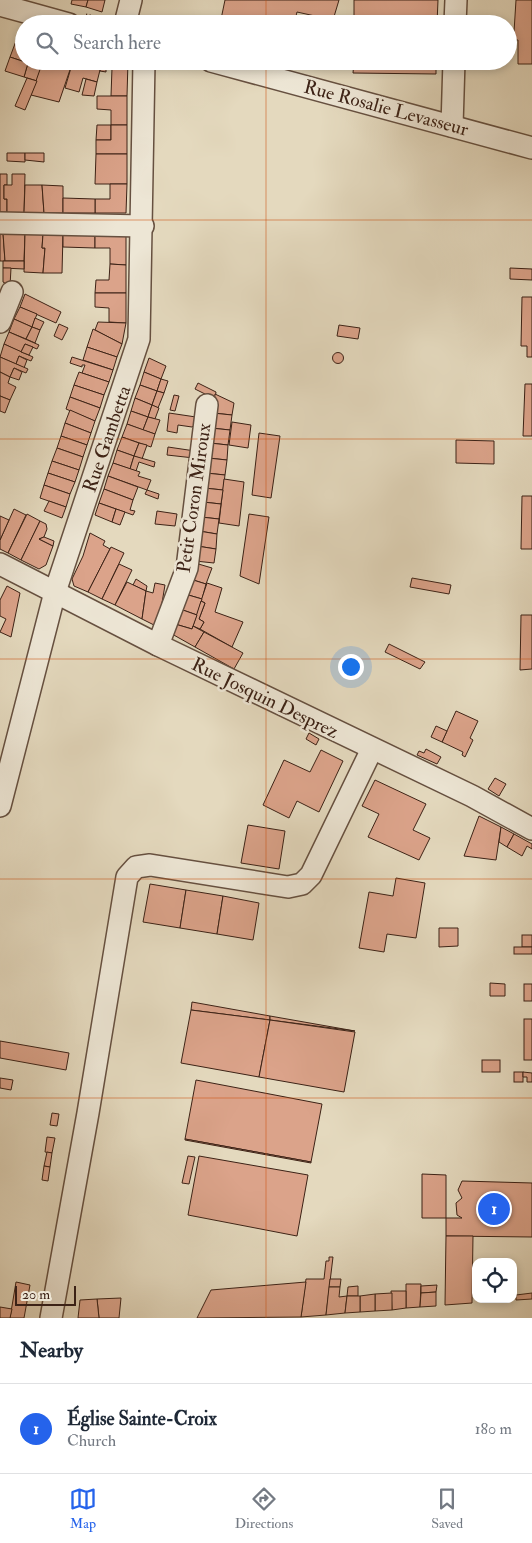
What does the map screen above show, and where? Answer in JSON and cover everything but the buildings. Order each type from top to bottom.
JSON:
[{"type":"street","points":[[127,15],[131,0]]},
{"type":"street","points":[[456,0],[456,15]]},
{"type":"street","points":[[0,5],[36,15]]},
{"type":"street","name":"Rue Gambetta","points":[[0,806],[55,592],[138,346],[141,320],[144,70]]},
{"type":"street","name":"Rue Rosalie Levasseur","points":[[244,70],[532,148]]},
{"type":"street","points":[[452,126],[454,70]]},
{"type":"street","points":[[0,223],[143,226]]},
{"type":"street","points":[[0,322],[12,292]]},
{"type":"street","name":"Petit Coron Miroux","points":[[158,646],[187,568],[207,405]]},
{"type":"street","name":"Rue Josquin Desprez","points":[[0,564],[158,646],[472,796],[532,829]]},
{"type":"street","points":[[51,1318],[88,1113],[127,877],[136,867],[150,865],[288,887],[302,884],[311,875],[372,749]]},
{"type":"place","name":"Église Sainte-Croix","points":[[494,1209]]}]
